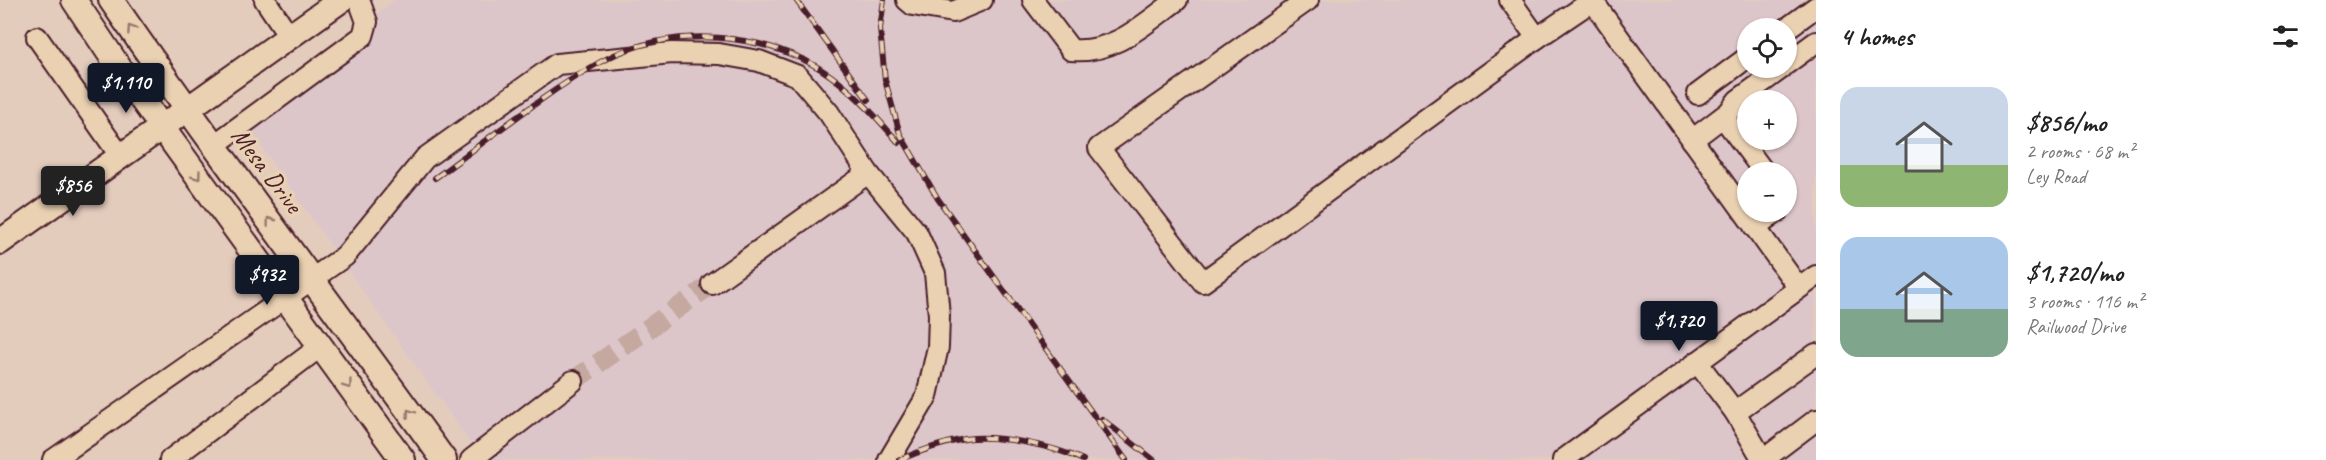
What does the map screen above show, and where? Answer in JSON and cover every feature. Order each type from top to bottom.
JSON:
[{"type":"main road","points":[[74,0],[162,128],[403,460]]},
{"type":"main road","name":"Mesa Drive","points":[[111,0],[188,112],[314,279],[444,460]]},
{"type":"main road","points":[[0,242],[188,112],[341,0]]},
{"type":"street","points":[[265,0],[290,37]]},
{"type":"street","points":[[213,146],[363,36],[367,22],[359,0]]},
{"type":"street","points":[[907,0],[912,5],[953,12],[982,0]]},
{"type":"street","points":[[1033,0],[1071,50],[1088,52],[1116,44],[1177,0]]},
{"type":"street","points":[[1308,0],[1099,148],[1203,282],[1592,0],[1798,287]]},
{"type":"street","points":[[1510,0],[1537,38]]},
{"type":"street","points":[[1797,20],[1816,7]]},
{"type":"street","points":[[37,37],[121,157]]},
{"type":"street","points":[[1797,56],[1816,42]]},
{"type":"street","points":[[53,460],[345,256],[425,158],[557,64],[672,53],[718,54],[759,61],[798,76],[829,113],[868,173],[917,233],[936,273],[939,315],[938,347],[927,396],[889,460]]},
{"type":"street","points":[[1698,94],[1737,65]]},
{"type":"street","points":[[1692,140],[1723,117],[1738,100],[1768,78]]},
{"type":"street","points":[[1723,117],[1757,162]]},
{"type":"street","points":[[712,284],[868,173]]},
{"type":"street","points":[[1755,228],[1763,222]]},
{"type":"street","points":[[1563,460],[1816,276]]},
{"type":"street","points":[[170,460],[321,346]]},
{"type":"street","points":[[1735,412],[1816,354]]},
{"type":"street","points":[[1697,362],[1735,412],[1763,460],[1816,420]]},
{"type":"street","points":[[471,460],[573,381]]},
{"type":"shaded area","points":[[395,0],[1816,0],[1816,460],[482,460],[238,114]]},
{"type":"tunnel","points":[[573,381],[712,284]]},
{"type":"railway","points":[[796,0],[868,100]]},
{"type":"railway","points":[[884,0],[880,29],[885,80],[900,134],[938,199],[1126,460]]},
{"type":"railway","points":[[435,178],[537,102],[602,61],[629,49],[658,41],[688,38],[718,38],[749,42],[778,49],[806,61],[850,91],[899,143]]},
{"type":"railway","points":[[1102,419],[1154,460]]},
{"type":"railway","points":[[899,460],[940,445],[978,438],[1025,442],[1057,450],[1083,460]]}]
